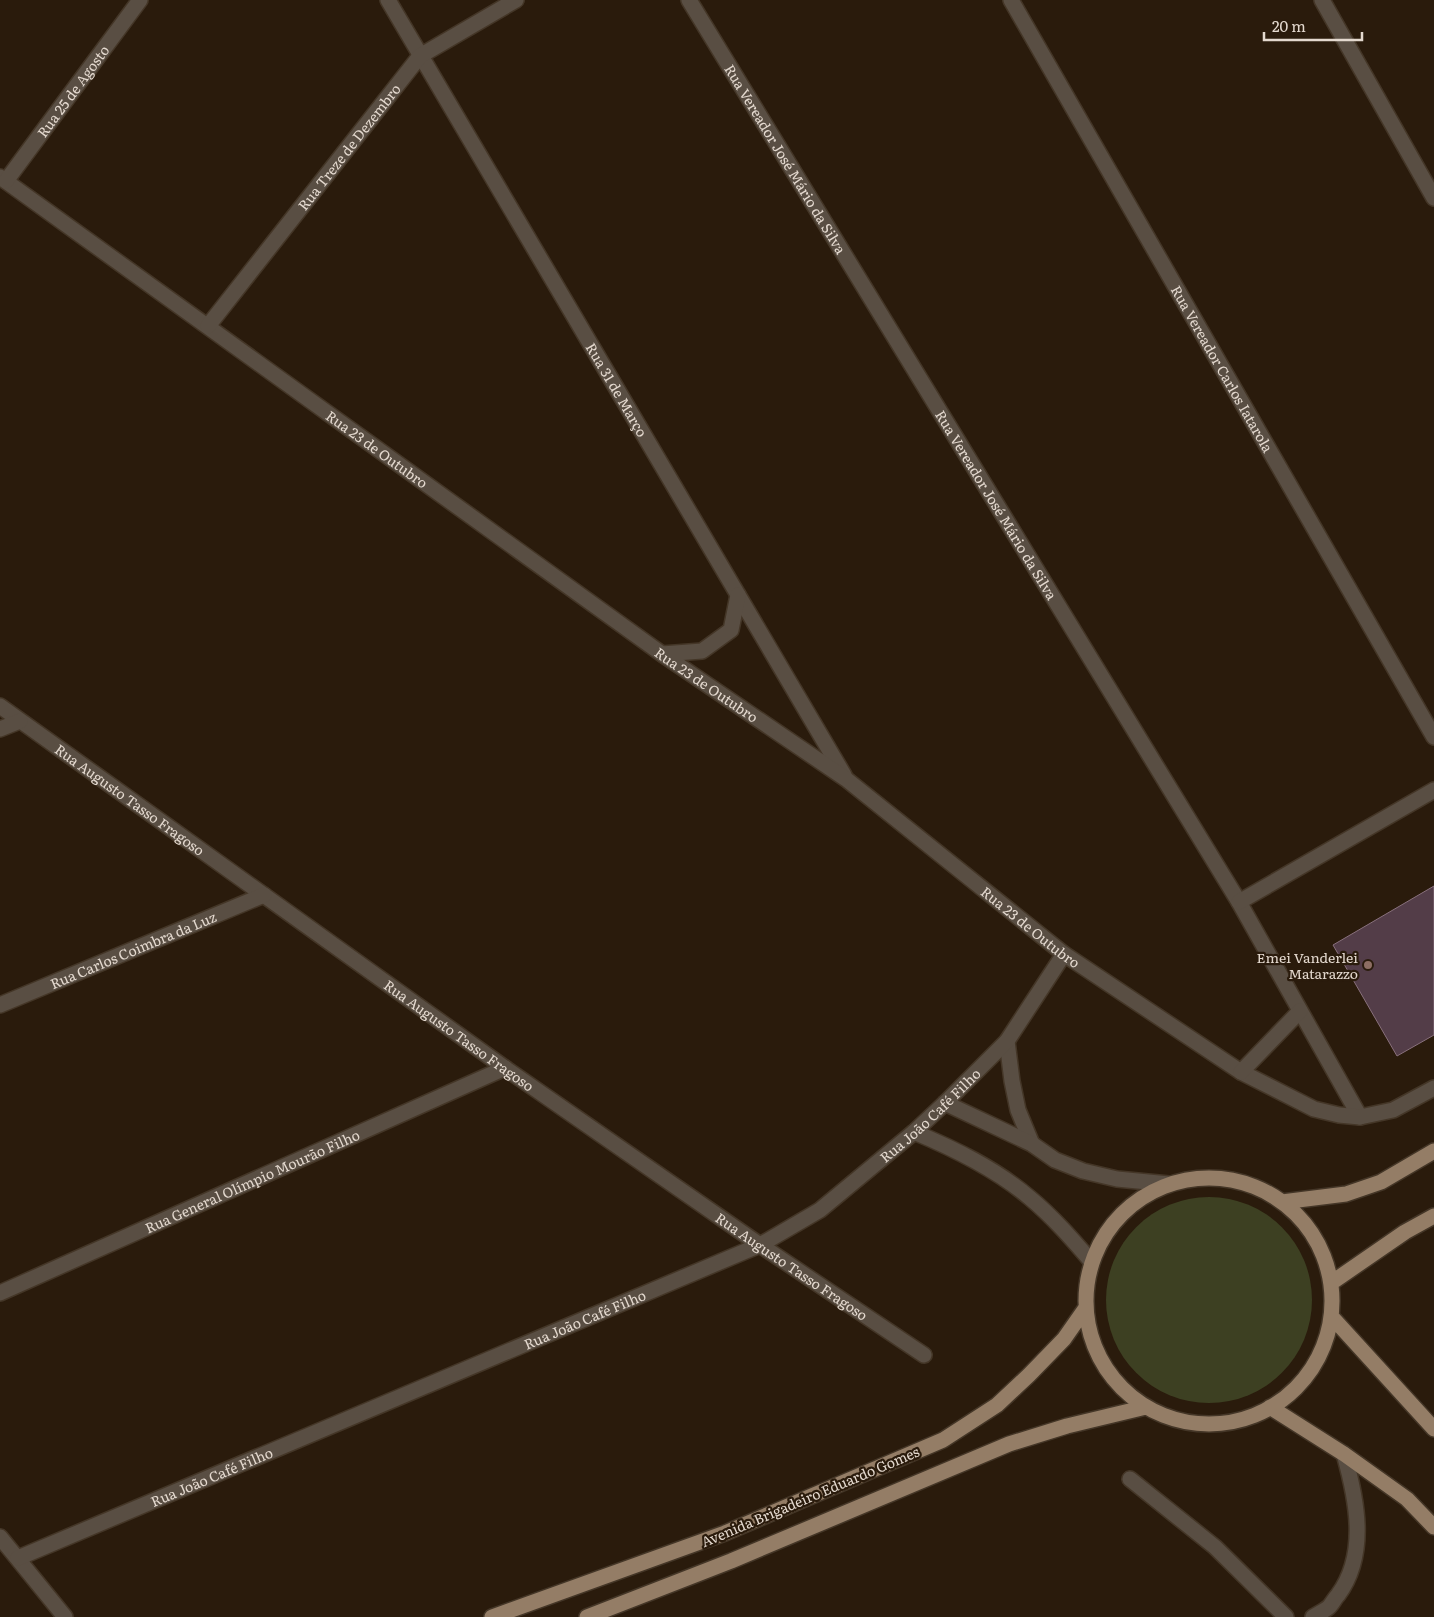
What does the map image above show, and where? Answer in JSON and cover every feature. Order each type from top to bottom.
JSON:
[{"type":"main road","points":[[1282,1202],[1346,1194],[1381,1182],[1434,1151]]},
{"type":"main road","points":[[1206,1178],[1246,1183],[1282,1202],[1306,1225],[1322,1252],[1331,1284],[1331,1316],[1324,1344],[1312,1369],[1293,1390],[1270,1407],[1250,1416],[1229,1422],[1207,1423],[1176,1419],[1146,1407],[1121,1387],[1102,1362],[1089,1333],[1085,1309],[1086,1285],[1091,1262],[1109,1228],[1136,1202],[1169,1184],[1206,1178]]},
{"type":"main road","points":[[1331,1284],[1398,1237],[1434,1216]]},
{"type":"main road","name":"Avenida Brigadeiro Eduardo Gomes","points":[[492,1617],[725,1532],[943,1440],[998,1405],[1064,1339],[1085,1309]]},
{"type":"main road","points":[[1331,1316],[1434,1429]]},
{"type":"main road","name":"Avenida Brigadeiro Eduardo Gomes","points":[[587,1617],[731,1561],[1009,1444],[1067,1426],[1146,1407]]},
{"type":"main road","points":[[1270,1407],[1344,1454],[1407,1500],[1434,1526]]},
{"type":"street","name":"Rua 25 de Agosto","points":[[3,179],[140,0]]},
{"type":"street","name":"Rua 31 de Março","points":[[388,0],[846,779]]},
{"type":"street","name":"Rua Treze de Dezembro","points":[[208,326],[420,56],[516,0]]},
{"type":"street","name":"Rua Vereador José Mário da Silva","points":[[689,0],[1239,902],[1360,1116]]},
{"type":"street","name":"Rua Vereador Carlos Iatarola","points":[[1011,0],[1434,737]]},
{"type":"street","points":[[1322,0],[1434,198]]},
{"type":"street","name":"Rua 23 de Outubro","points":[[3,179],[662,654],[846,779],[1064,954],[1242,1072],[1314,1109],[1339,1115],[1360,1116],[1394,1110],[1434,1088]]},
{"type":"street","points":[[662,654],[702,651],[732,630],[738,595]]},
{"type":"street","name":"Rua Augusto Tasso Fragoso","points":[[0,706],[506,1068],[760,1246],[924,1355]]},
{"type":"street","points":[[0,729],[20,721]]},
{"type":"street","points":[[1239,902],[1434,790]]},
{"type":"street","name":"Rua Carlos Coimbra da Luz","points":[[0,1005],[264,895]]},
{"type":"street","name":"Rua João Café Filho","points":[[18,1558],[760,1246],[820,1210],[914,1132],[1007,1041],[1064,954]]},
{"type":"street","points":[[1242,1072],[1300,1012]]},
{"type":"street","points":[[1007,1041],[1018,1110],[1032,1144]]},
{"type":"street","name":"Rua General Olímpio Mourão Filho","points":[[0,1293],[506,1068]]},
{"type":"street","points":[[945,1102],[1032,1144],[1055,1160],[1083,1171],[1117,1179],[1169,1184]]},
{"type":"street","points":[[914,1132],[955,1149],[994,1171],[1030,1197],[1062,1228],[1091,1262]]},
{"type":"street","points":[[1312,1617],[1329,1607],[1347,1583],[1356,1553],[1358,1518],[1354,1489],[1344,1454]]},
{"type":"street","points":[[1130,1479],[1215,1546],[1286,1617]]},
{"type":"street","points":[[0,1537],[65,1617]]},
{"type":"green space","points":[[1209,1197],[1229,1199],[1258,1209],[1282,1227],[1300,1251],[1310,1280],[1312,1300],[1310,1320],[1300,1349],[1282,1373],[1258,1391],[1229,1401],[1209,1403],[1189,1401],[1160,1391],[1136,1373],[1118,1349],[1108,1320],[1106,1300],[1108,1280],[1118,1251],[1136,1227],[1160,1209],[1189,1199]]},
{"type":"building","points":[[1434,886],[1434,1035],[1397,1056],[1333,945]]},
{"type":"place","name":"Emei Vanderlei Matarazzo","points":[[1368,965]]}]
